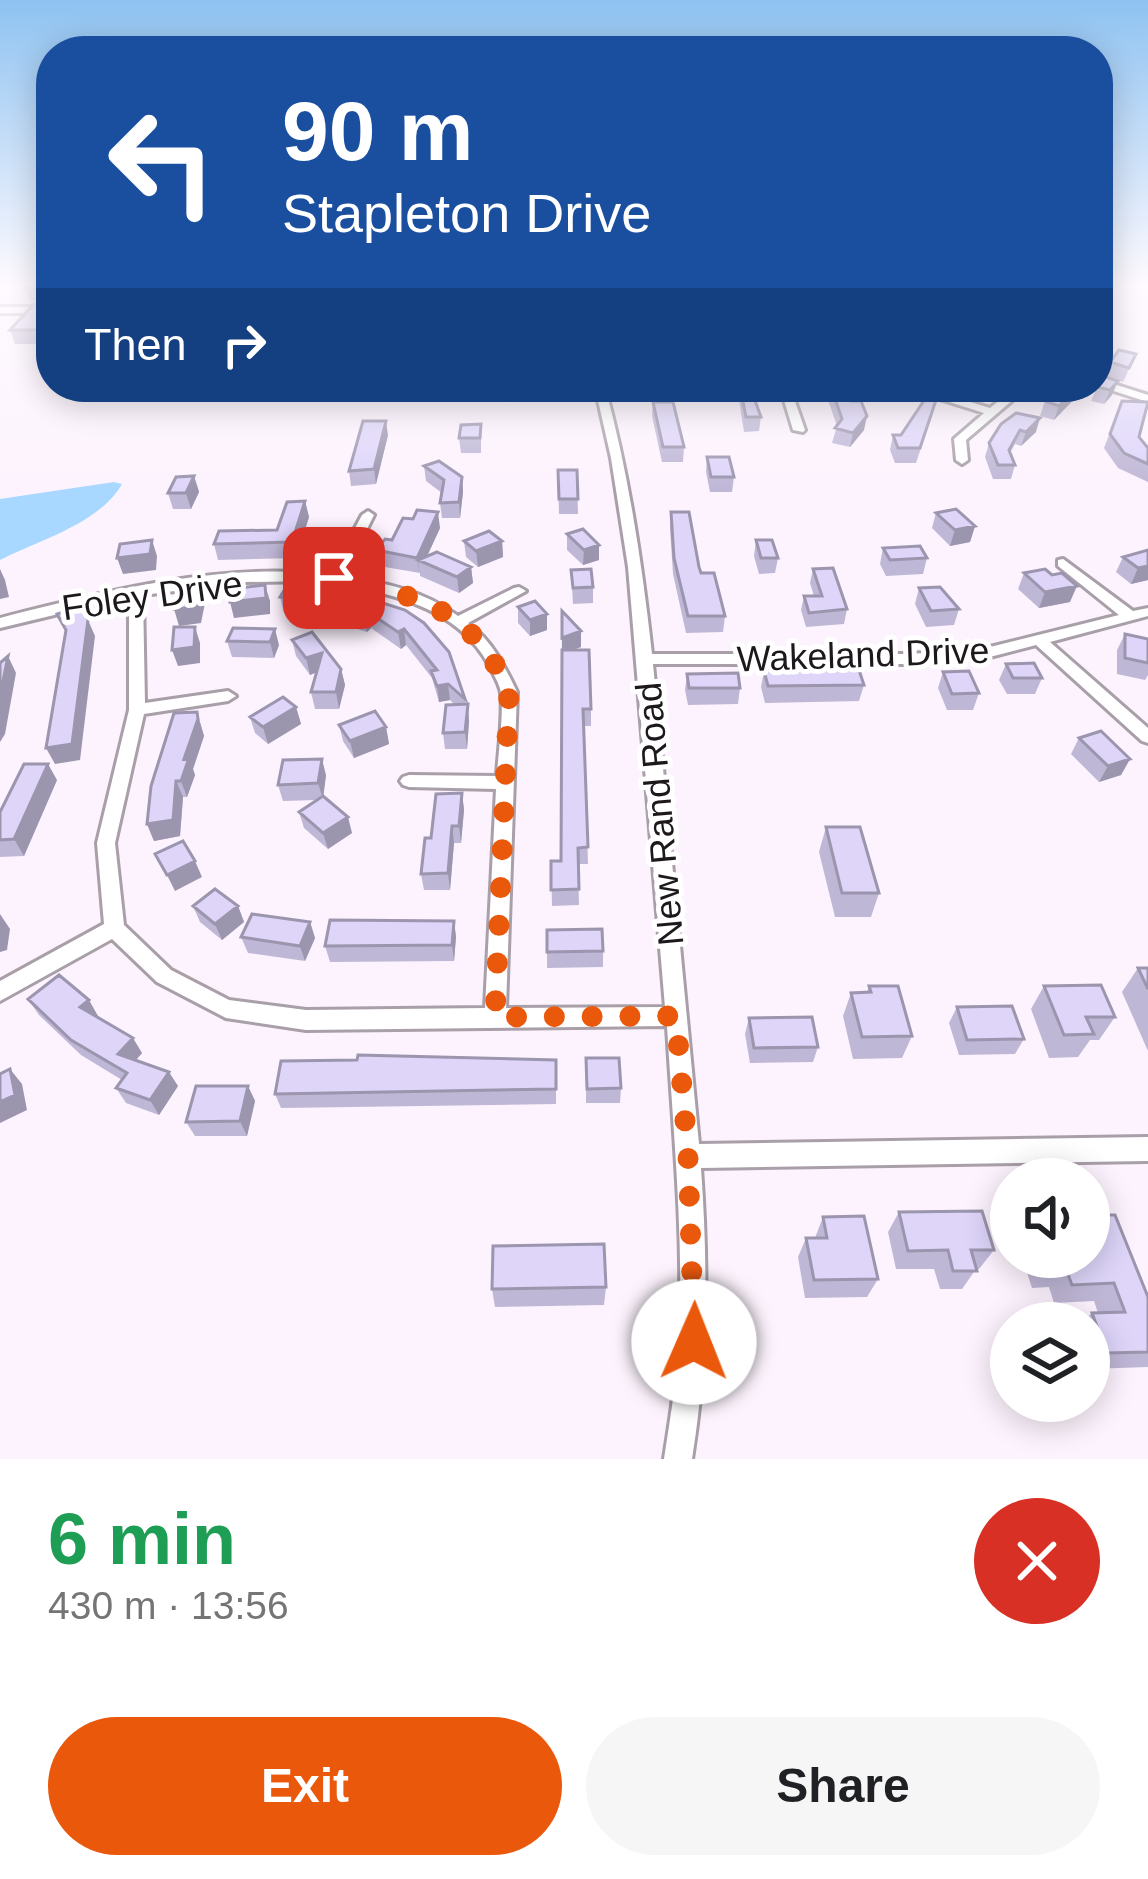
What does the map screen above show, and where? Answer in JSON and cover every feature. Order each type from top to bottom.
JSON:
[{"type":"street","points":[[1113,387],[1148,399]]},
{"type":"street","name":"New Rand Road","points":[[604,402],[621,466],[645,659],[688,1156],[695,1302],[692,1383],[678,1459]]},
{"type":"street","points":[[790,402],[800,430]]},
{"type":"street","points":[[960,402],[991,412]]},
{"type":"street","points":[[962,460],[959,439],[1004,402]]},
{"type":"street","points":[[334,578],[368,515]]},
{"type":"street","points":[[1063,563],[1130,616]]},
{"type":"street","name":"Foley Drive","points":[[0,623],[136,593],[281,578],[334,578],[395,590],[458,622],[496,661],[509,692],[495,1017]]},
{"type":"street","points":[[458,622],[519,591]]},
{"type":"street","points":[[136,593],[137,710],[106,843],[114,928],[164,976],[226,1010],[306,1020],[676,1016]]},
{"type":"street","name":"Wakeland Drive","points":[[645,659],[911,659],[986,652],[1148,612]]},
{"type":"street","points":[[1040,641],[1148,737]]},
{"type":"street","points":[[137,710],[228,696]]},
{"type":"street","points":[[409,781],[506,783]]},
{"type":"street","points":[[0,992],[114,928]]},
{"type":"street","points":[[688,1156],[1148,1149]]},
{"type":"water","points":[[122,484],[99,510],[0,560],[0,499]]},
{"type":"building","points":[[1117,353],[1136,354],[1129,368],[1113,363]]},
{"type":"building","points":[[1122,401],[1148,402],[1139,437],[1148,448],[1148,464],[1124,453],[1110,434]]},
{"type":"building","points":[[653,402],[673,402],[684,447],[663,447]]},
{"type":"building","points":[[743,402],[756,402],[761,417],[746,417]]},
{"type":"building","points":[[836,402],[861,402],[867,416],[853,433],[835,428],[842,419]]},
{"type":"building","points":[[923,402],[935,402],[920,448],[898,448],[893,435],[901,435]]},
{"type":"building","points":[[1016,413],[1040,418],[1026,432],[1020,430],[1009,450],[1015,465],[998,465],[989,443],[1001,424]]},
{"type":"building","points":[[363,421],[386,421],[374,469],[349,471]]},
{"type":"building","points":[[481,424],[480,438],[459,438],[461,425]]},
{"type":"building","points":[[707,457],[729,457],[734,477],[711,477]]},
{"type":"building","points":[[439,461],[462,477],[459,502],[440,503],[444,480],[424,466]]},
{"type":"building","points":[[558,470],[577,470],[578,499],[559,499]]},
{"type":"building","points":[[194,476],[186,493],[168,493],[176,477]]},
{"type":"building","points":[[305,501],[292,542],[214,544],[219,531],[277,530],[287,502]]},
{"type":"building","points":[[956,509],[975,526],[955,530],[936,513]]},
{"type":"building","points":[[417,510],[438,512],[417,558],[376,550],[385,539],[392,540],[403,518],[413,519]]},
{"type":"building","points":[[671,512],[689,512],[701,573],[714,573],[725,616],[688,616],[674,558]]},
{"type":"building","points":[[583,529],[599,545],[584,550],[567,534]]},
{"type":"building","points":[[489,531],[502,541],[476,551],[464,541]]},
{"type":"building","points":[[152,540],[150,554],[117,558],[120,544]]},
{"type":"building","points":[[756,540],[772,540],[778,558],[761,558]]},
{"type":"building","points":[[920,546],[927,558],[890,560],[883,548]]},
{"type":"building","points":[[1148,550],[1148,566],[1138,568],[1123,557]]},
{"type":"building","points":[[437,552],[471,567],[457,577],[418,560]]},
{"type":"building","points":[[833,568],[847,609],[809,613],[804,596],[822,596],[813,569]]},
{"type":"building","points":[[591,569],[593,587],[573,588],[571,570]]},
{"type":"building","points":[[1045,569],[1052,575],[1062,573],[1077,586],[1045,592],[1024,573]]},
{"type":"building","points":[[288,584],[324,587],[316,601],[280,597]]},
{"type":"building","points":[[265,585],[266,598],[230,602],[230,589]]},
{"type":"building","points":[[200,587],[196,607],[174,609],[178,589]]},
{"type":"building","points":[[940,587],[959,609],[931,611],[919,588]]},
{"type":"building","points":[[342,590],[405,610],[424,623],[449,652],[465,699],[448,684],[437,686],[431,671],[437,670],[404,629],[398,632],[368,612],[364,616],[333,605],[344,595]]},
{"type":"building","points":[[535,601],[547,614],[530,620],[518,607]]},
{"type":"building","points":[[80,606],[88,620],[72,744],[46,748],[66,630],[57,614]]},
{"type":"building","points":[[562,611],[581,631],[562,638]]},
{"type":"building","points":[[174,627],[195,627],[194,647],[172,650]]},
{"type":"building","points":[[233,628],[275,629],[270,642],[227,641]]},
{"type":"building","points":[[312,632],[341,669],[336,692],[311,692],[322,653],[306,658],[292,640]]},
{"type":"building","points":[[1125,634],[1148,639],[1148,663],[1125,658]]},
{"type":"building","points":[[562,650],[589,650],[591,709],[583,709],[588,847],[578,848],[579,889],[551,890],[551,861],[561,861]]},
{"type":"building","points":[[8,656],[0,696],[0,663]]},
{"type":"building","points":[[1034,663],[1042,678],[1013,678],[1006,664]]},
{"type":"building","points":[[859,670],[864,685],[768,686],[764,671]]},
{"type":"building","points":[[969,671],[979,693],[952,694],[943,672]]},
{"type":"building","points":[[738,673],[740,688],[689,688],[687,674]]},
{"type":"building","points":[[283,697],[296,707],[263,727],[250,717]]},
{"type":"building","points":[[468,704],[465,732],[443,733],[446,705]]},
{"type":"building","points":[[375,711],[386,727],[350,741],[339,725]]},
{"type":"building","points":[[197,712],[184,759],[189,758],[181,781],[176,781],[173,820],[147,824],[151,786],[174,713]]},
{"type":"building","points":[[1101,731],[1130,759],[1108,766],[1079,738]]},
{"type":"building","points":[[322,759],[318,783],[278,785],[283,760]]},
{"type":"building","points":[[24,764],[48,764],[14,839],[0,840],[0,812]]},
{"type":"building","points":[[462,793],[459,826],[452,826],[448,873],[421,874],[436,794]]},
{"type":"building","points":[[323,796],[348,817],[323,833],[299,812]]},
{"type":"building","points":[[826,827],[860,827],[879,893],[842,893]]},
{"type":"building","points":[[183,841],[195,861],[167,875],[155,854]]},
{"type":"building","points":[[215,889],[238,906],[215,924],[193,906]]},
{"type":"building","points":[[252,914],[310,922],[300,946],[241,937]]},
{"type":"building","points":[[330,920],[454,921],[452,945],[325,946]]},
{"type":"building","points":[[602,929],[603,951],[547,952],[547,930]]},
{"type":"building","points":[[1138,968],[1148,968],[1148,989]]},
{"type":"building","points":[[59,975],[89,1000],[80,1007],[133,1038],[118,1054],[169,1072],[150,1100],[116,1088],[127,1073],[71,1040],[28,999]]},
{"type":"building","points":[[1101,985],[1115,1017],[1086,1017],[1094,1034],[1064,1035],[1044,986]]},
{"type":"building","points":[[869,986],[898,986],[912,1036],[862,1037],[851,993],[871,992]]},
{"type":"building","points":[[1012,1006],[1024,1039],[967,1040],[957,1007]]},
{"type":"building","points":[[812,1017],[818,1047],[754,1048],[749,1018]]},
{"type":"building","points":[[358,1055],[556,1060],[556,1089],[275,1094],[281,1061],[357,1060]]},
{"type":"building","points":[[586,1058],[619,1058],[621,1088],[587,1089]]},
{"type":"building","points":[[10,1069],[15,1095],[0,1102],[0,1074]]},
{"type":"building","points":[[196,1086],[248,1086],[240,1121],[186,1122]]},
{"type":"building","points":[[982,1211],[990,1250],[971,1250],[977,1271],[953,1271],[948,1250],[908,1251],[899,1212]]},
{"type":"building","points":[[1110,1215],[1115,1215],[1148,1297],[1148,1352],[1110,1353],[1110,1312],[1125,1312],[1114,1283],[1072,1285],[1069,1278],[1110,1278]]},
{"type":"building","points":[[864,1216],[878,1279],[814,1280],[806,1238],[827,1238],[823,1217]]},
{"type":"building","points":[[604,1244],[606,1287],[492,1289],[493,1246]]},
{"type":"route","points":[[334,578],[395,590],[458,622],[476,635],[496,661],[509,692],[495,1017],[676,1016],[688,1156],[694,1342]]}]
